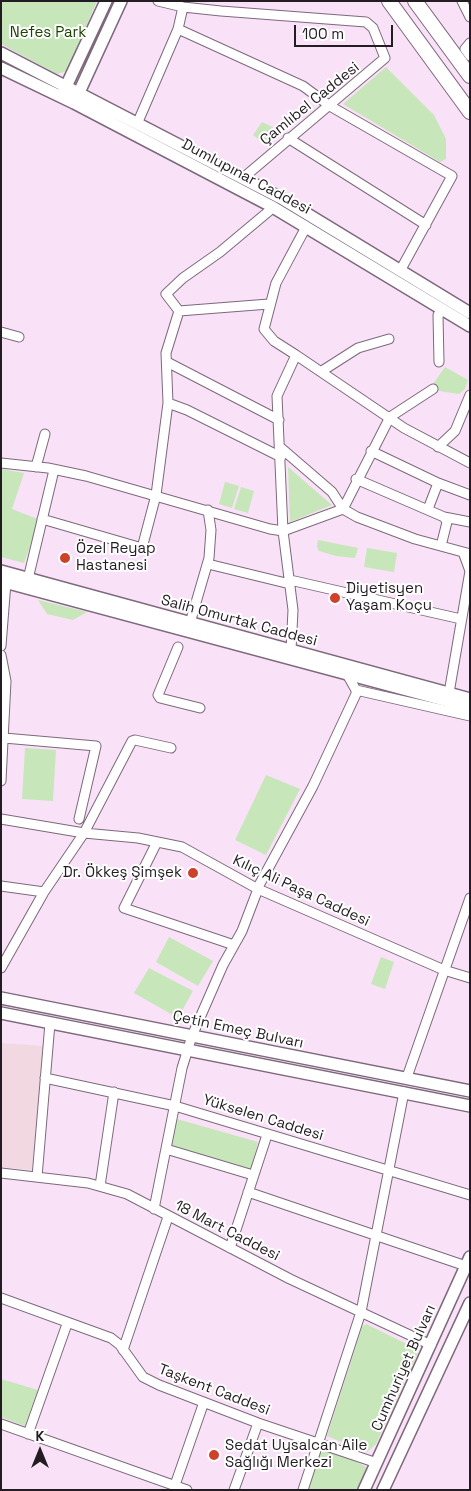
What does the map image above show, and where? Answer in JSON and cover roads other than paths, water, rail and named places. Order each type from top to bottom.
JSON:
[{"type":"highway","points":[[389,1],[470,112]]},
{"type":"highway","points":[[399,1],[470,97]]},
{"type":"highway","points":[[414,1],[470,76]]},
{"type":"highway","points":[[425,1],[470,62]]},
{"type":"main road","points":[[64,92],[106,1]]},
{"type":"main road","points":[[1,53],[76,98],[121,1]]},
{"type":"main road","points":[[1,68],[64,92]]},
{"type":"main road","name":"Dumlupınar Caddesi","points":[[76,98],[137,124],[243,178],[312,216],[470,313]]},
{"type":"main road","name":"Dumlupınar Caddesi","points":[[76,98],[271,206],[470,326]]},
{"type":"main road","name":"Salih Omurtak Caddesi","points":[[1,571],[470,699]]},
{"type":"main road","name":"Salih Omurtak Caddesi","points":[[4,581],[348,676],[470,707]]},
{"type":"main road","name":"Çetin Emeç Bulvarı","points":[[1,998],[265,1052],[407,1077],[470,1091]]},
{"type":"main road","name":"Çetin Emeç Bulvarı","points":[[1,1013],[470,1106]]},
{"type":"main road","name":"Cumhuriyet Bulvarı","points":[[364,1490],[468,1262]]},
{"type":"main road","name":"Cumhuriyet Bulvarı","points":[[382,1490],[470,1303]]},
{"type":"street","name":"Çamlıbel Caddesi","points":[[158,1],[183,7],[366,22],[373,28],[385,58],[330,106],[288,138],[243,178]]},
{"type":"street","points":[[462,1],[470,17]]},
{"type":"street","points":[[137,124],[178,29],[183,7]]},
{"type":"street","points":[[178,29],[303,86],[330,106],[452,176],[400,271]]},
{"type":"street","points":[[470,43],[465,49],[470,56]]},
{"type":"street","points":[[288,138],[426,225]]},
{"type":"street","points":[[179,311],[166,294],[183,278],[241,234],[271,206]]},
{"type":"street","points":[[306,227],[276,282],[264,329],[274,341],[390,417],[438,447],[470,463]]},
{"type":"street","points":[[179,311],[269,304]]},
{"type":"street","points":[[439,362],[438,315],[443,310]]},
{"type":"street","points":[[42,519],[142,548],[156,495],[168,403],[166,353],[179,311]]},
{"type":"street","points":[[1,332],[19,337]]},
{"type":"street","points":[[322,371],[358,348],[389,339]]},
{"type":"street","points":[[291,650],[293,610],[283,531],[281,452],[277,396],[296,355]]},
{"type":"street","points":[[167,362],[279,420]]},
{"type":"street","points":[[1,463],[54,470],[156,495],[270,529],[283,531],[343,509],[356,479],[390,417],[433,389]]},
{"type":"street","points":[[438,447],[455,431],[470,394]]},
{"type":"street","points":[[168,403],[281,452],[332,492],[343,509],[415,540],[467,553],[470,571],[466,609],[461,619],[449,693]]},
{"type":"street","points":[[36,467],[45,434]]},
{"type":"street","points":[[371,451],[470,496]]},
{"type":"street","points":[[28,579],[54,470]]},
{"type":"street","points":[[356,479],[444,517],[470,522]]},
{"type":"street","points":[[428,510],[438,483]]},
{"type":"street","points":[[190,623],[208,564],[210,530],[208,510]]},
{"type":"street","points":[[441,546],[447,522],[444,517]]},
{"type":"street","points":[[208,564],[461,619]]},
{"type":"street","points":[[1,646],[4,581]]},
{"type":"street","points":[[178,647],[158,695],[160,698],[200,708]]},
{"type":"street","points":[[1,655],[6,681],[1,781]]},
{"type":"street","points":[[348,676],[356,690],[470,716]]},
{"type":"street","points":[[154,1209],[175,1106],[192,1036],[242,931],[257,889],[334,743],[356,690]]},
{"type":"street","points":[[4,738],[96,746],[79,819]]},
{"type":"street","points":[[1,968],[44,892],[84,833],[132,741],[135,740],[171,748]]},
{"type":"street","name":"Kılıç Ali Paşa Caddesi","points":[[1,819],[182,847],[257,889],[444,970],[470,978]]},
{"type":"street","points":[[157,842],[124,908],[234,946]]},
{"type":"street","points":[[1,886],[44,892]]},
{"type":"street","points":[[407,1077],[470,898]]},
{"type":"street","points":[[37,1177],[50,1022]]},
{"type":"street","name":"Yükselen Caddesi","points":[[45,1078],[175,1106],[470,1195]]},
{"type":"street","points":[[100,1186],[114,1092]]},
{"type":"street","points":[[303,1490],[361,1312],[404,1092]]},
{"type":"street","points":[[230,1248],[267,1135]]},
{"type":"street","points":[[166,1149],[253,1175]]},
{"type":"street","name":"18 Mart Caddesi","points":[[1,1173],[100,1186],[127,1194],[230,1248],[431,1345]]},
{"type":"street","points":[[248,1192],[377,1235],[468,1262]]},
{"type":"street","points":[[123,1350],[168,1217]]},
{"type":"street","name":"Taşkent Caddesi","points":[[1,1298],[67,1324],[111,1338],[123,1350],[143,1377],[258,1423],[377,1463]]},
{"type":"street","points":[[28,1434],[67,1324]]},
{"type":"street","points":[[175,1485],[204,1402]]},
{"type":"street","points":[[234,1490],[258,1423]]},
{"type":"street","points":[[1,1424],[187,1490]]},
{"type":"place","name":"Özel Reyap Hastanesi","points":[[65,558]]},
{"type":"place","name":"Diyetisyen Yaşam Koçu","points":[[335,598]]},
{"type":"place","name":"Dr. Ökkeş Şimşek","points":[[193,873]]},
{"type":"place","name":"Sedat Uysalcan Aile Sağlığı Merkezi","points":[[214,1455]]},
{"type":"park label","name":"Nefes Park","points":[[48,33]]}]
